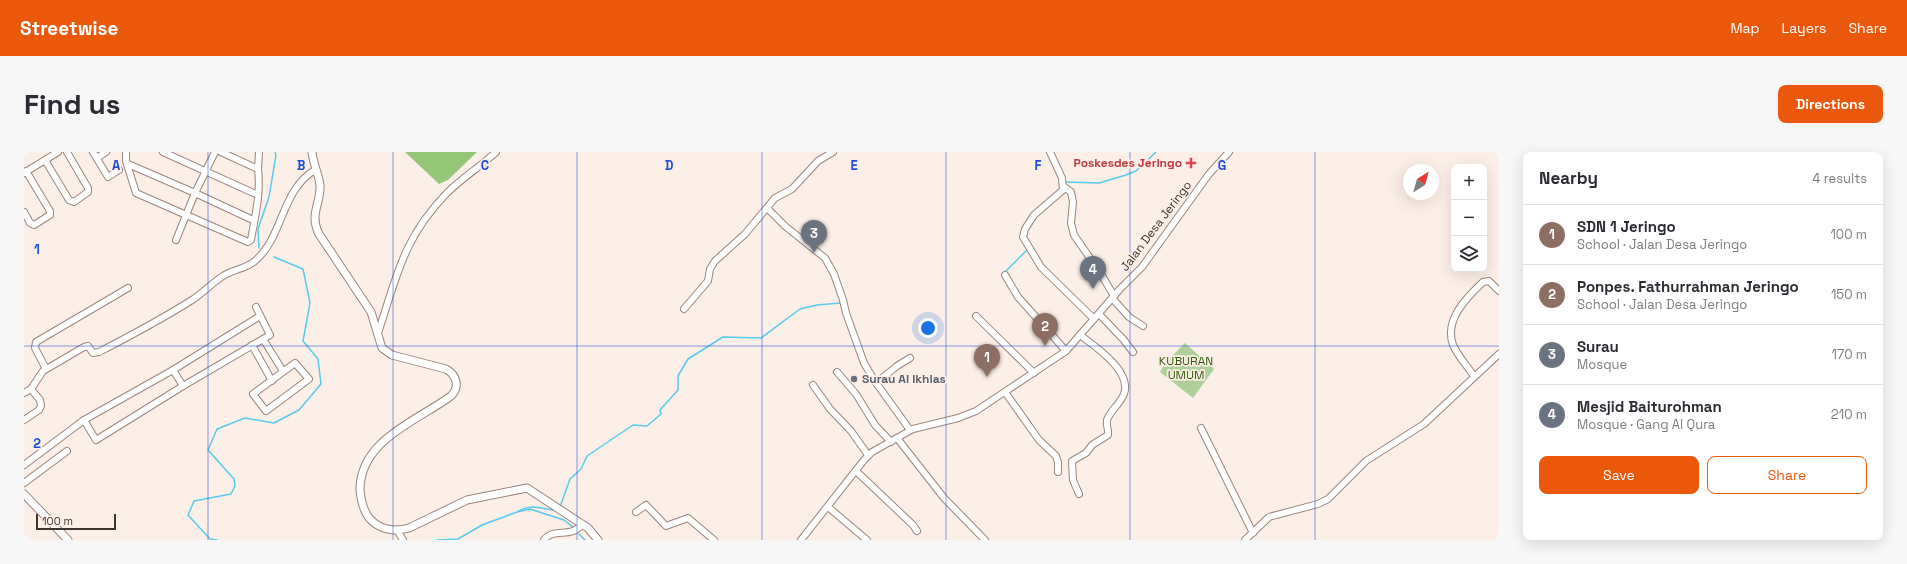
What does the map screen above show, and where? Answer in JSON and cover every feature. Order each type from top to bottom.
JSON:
[{"type":"street","points":[[24,212],[30,223],[34,225],[50,214],[50,211],[25,172],[58,152]]},
{"type":"street","points":[[45,160],[69,200],[74,202],[88,192],[88,188],[67,152]]},
{"type":"street","points":[[106,152],[95,155],[109,178],[120,170]]},
{"type":"street","points":[[126,152],[136,194],[248,242],[251,240],[258,205],[259,152]]},
{"type":"street","points":[[163,152],[258,195]]},
{"type":"street","points":[[176,240],[195,193],[215,152]]},
{"type":"street","points":[[221,152],[258,170]]},
{"type":"street","points":[[312,152],[315,170],[320,184],[314,213],[317,230],[371,312],[380,344],[386,352],[446,369],[453,374],[456,381],[456,389],[451,396],[384,440],[372,453],[366,464],[360,487],[364,509],[371,520],[378,526],[387,529],[397,530],[409,528],[467,500],[524,488],[533,491],[588,528],[598,540]]},
{"type":"street","points":[[378,333],[401,263],[416,231],[446,194],[496,152]]},
{"type":"street","points":[[684,309],[708,281],[710,269],[715,261],[726,250],[736,244],[774,198],[792,189],[818,161],[833,152]]},
{"type":"street","points":[[1050,152],[1058,169],[1063,186],[1071,192],[1073,202],[1071,223],[1074,235],[1101,274],[1113,297],[1129,317],[1143,326]]},
{"type":"street","name":"Jalan Desa Jeringo","points":[[801,540],[868,455],[910,430],[970,414],[1034,373],[1066,350],[1142,267],[1209,174],[1229,152]]},
{"type":"street","points":[[128,164],[254,220]]},
{"type":"street","points":[[24,393],[31,389],[46,369],[86,346],[94,353],[99,352],[193,299],[224,275],[246,267],[256,260],[277,232],[284,207],[291,195],[308,174],[315,170]]},
{"type":"street","points":[[1063,186],[1059,194],[1034,215],[1025,229],[1023,237],[1042,267],[1123,339],[1133,352]]},
{"type":"street","points":[[767,208],[785,226],[826,258],[834,274],[860,354],[876,383],[910,430]]},
{"type":"street","points":[[1005,275],[1018,297],[1066,350]]},
{"type":"street","points":[[1474,376],[1454,346],[1451,333],[1452,321],[1456,313],[1483,282],[1488,282],[1499,291]]},
{"type":"street","points":[[46,369],[35,348],[36,342],[128,288]]},
{"type":"street","points":[[84,420],[96,440],[183,386],[270,335],[256,307]]},
{"type":"street","points":[[24,465],[84,420],[172,370],[260,316]]},
{"type":"street","points":[[976,316],[1034,373]]},
{"type":"street","points":[[1079,494],[1073,480],[1072,461],[1086,453],[1092,445],[1108,435],[1107,420],[1121,400],[1125,388],[1121,375],[1114,362],[1080,335]]},
{"type":"street","points":[[263,339],[283,371]]},
{"type":"street","points":[[252,345],[272,381]]},
{"type":"street","points":[[1245,540],[1269,518],[1318,504],[1328,499],[1366,461],[1424,424],[1499,354]]},
{"type":"street","points":[[876,383],[897,366],[910,358]]},
{"type":"street","points":[[294,363],[309,379],[266,411],[253,394],[272,381],[283,371],[294,363]]},
{"type":"street","points":[[172,370],[183,386]]},
{"type":"street","points":[[837,372],[856,394],[875,425],[891,442]]},
{"type":"street","points":[[813,385],[830,409],[851,432],[868,455]]},
{"type":"street","points":[[24,420],[39,410],[41,406],[40,401],[31,389]]},
{"type":"street","points":[[1005,392],[1039,440],[1056,456],[1058,462],[1058,472]]},
{"type":"street","points":[[1201,428],[1253,534]]},
{"type":"street","points":[[897,438],[944,498],[985,540]]},
{"type":"street","points":[[24,483],[67,451]]},
{"type":"street","points":[[856,471],[877,489],[913,525],[917,531]]},
{"type":"street","points":[[24,494],[68,540]]},
{"type":"street","points":[[636,512],[646,505],[666,526],[688,518],[714,540]]},
{"type":"street","points":[[828,507],[867,540]]},
{"type":"street","points":[[544,540],[548,535],[575,531],[582,524]]},
{"type":"street","points":[[397,530],[403,540]]},
{"type":"green space","points":[[405,152],[477,152],[448,180],[439,184]]},
{"type":"green space","name":"KUBURAN UMUM","points":[[1185,343],[1214,369],[1193,398],[1160,372],[1165,363]]},
{"type":"waterway","points":[[259,248],[258,229],[269,197],[276,155],[275,152]]},
{"type":"waterway","points":[[1066,182],[1099,183],[1126,175],[1136,171],[1156,152]]},
{"type":"waterway","points":[[1004,273],[1028,249]]},
{"type":"waterway","points":[[217,540],[210,539],[188,515],[194,501],[231,494],[235,486],[234,479],[208,450],[217,429],[245,418],[274,423],[299,410],[321,384],[318,359],[303,341],[310,303],[303,269],[274,257]]},
{"type":"waterway","points":[[560,507],[570,479],[581,469],[587,456],[633,425],[647,426],[661,414],[660,410],[678,390],[678,376],[688,359],[723,337],[761,338],[800,309],[817,305],[841,303]]},
{"type":"waterway","points":[[519,511],[532,507],[553,510]]},
{"type":"waterway","points":[[437,540],[458,539],[482,525],[517,512],[530,509],[564,520],[574,528]]},
{"type":"waterway","points":[[579,534],[585,540]]},
{"type":"place","name":"Poskesdes Jeringo","points":[[1191,163]]},
{"type":"place","name":"Surau","points":[[814,253]]},
{"type":"place","name":"Mesjid Baiturohman","points":[[1093,289]]},
{"type":"place","name":"Ponpes. Fathurrahman Jeringo","points":[[1045,346]]},
{"type":"place","name":"SDN 1 Jeringo","points":[[987,377]]},
{"type":"place","name":"Surau Al Ikhlas","points":[[854,379]]}]
